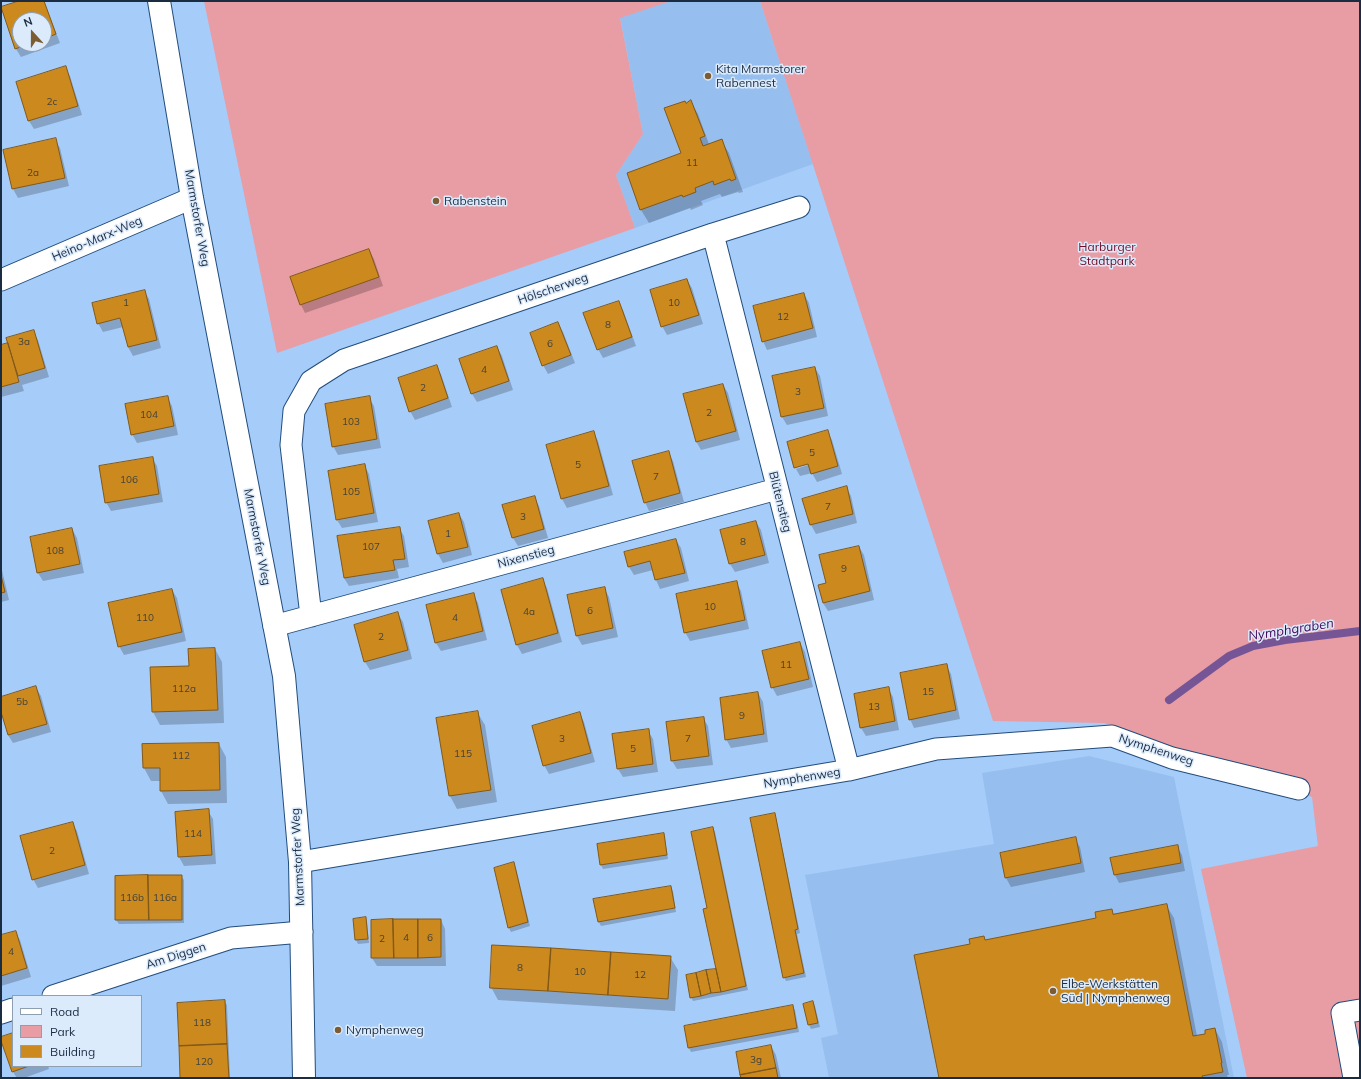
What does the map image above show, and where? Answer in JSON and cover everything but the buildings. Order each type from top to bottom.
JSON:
[{"type":"street","name":"Marmstorfer Weg","points":[[158,1],[192,198],[284,676],[300,862],[304,1078]]},
{"type":"street","name":"Heino-Marx-Weg","points":[[1,280],[192,198]]},
{"type":"street","name":"Hölscherweg","points":[[311,616],[291,445],[294,410],[310,381],[344,360],[713,234],[799,207]]},
{"type":"street","name":"Blütenstieg","points":[[713,234],[849,770]]},
{"type":"street","name":"Nixenstieg","points":[[274,626],[777,489]]},
{"type":"street","name":"Nymphenweg","points":[[300,862],[849,770],[936,749],[1112,736],[1172,758],[1299,789]]},
{"type":"street","name":"Am Diggen","points":[[56,995],[231,938],[302,932]]},
{"type":"street","points":[[1,1013],[12,1009]]},
{"type":"street","points":[[1354,1078],[1342,1012],[1360,1010]]},
{"type":"shaded area","name":"Kita Marmstorer Rabennest","points":[[671,1],[760,1],[813,164],[635,228],[616,175],[643,134],[620,17]]},
{"type":"shaded area","points":[[1089,756],[1174,777],[1234,1078],[829,1078],[821,1038],[838,1034],[805,875],[994,844],[982,773]]},
{"type":"green space","name":"Rabenstein","points":[[204,1],[671,1],[620,18],[643,134],[616,175],[635,228],[277,353]]},
{"type":"green space","name":"Harburger Stadtpark","points":[[760,1],[1360,1],[1360,1078],[1247,1078],[1201,869],[1318,846],[1312,797],[1104,723],[993,721]]},
{"type":"waterway","name":"Nymphgraben","points":[[1169,700],[1229,656],[1253,646],[1285,640],[1360,631]]},
{"type":"place","name":"Kita Marmstorer Rabennest","points":[[708,76]]},
{"type":"place","name":"Rabenstein","points":[[436,201]]},
{"type":"place","name":"Elbe-Werkstätten Süd | Nymphenweg","points":[[1053,991]]},
{"type":"place","name":"Nymphenweg","points":[[338,1030]]}]
